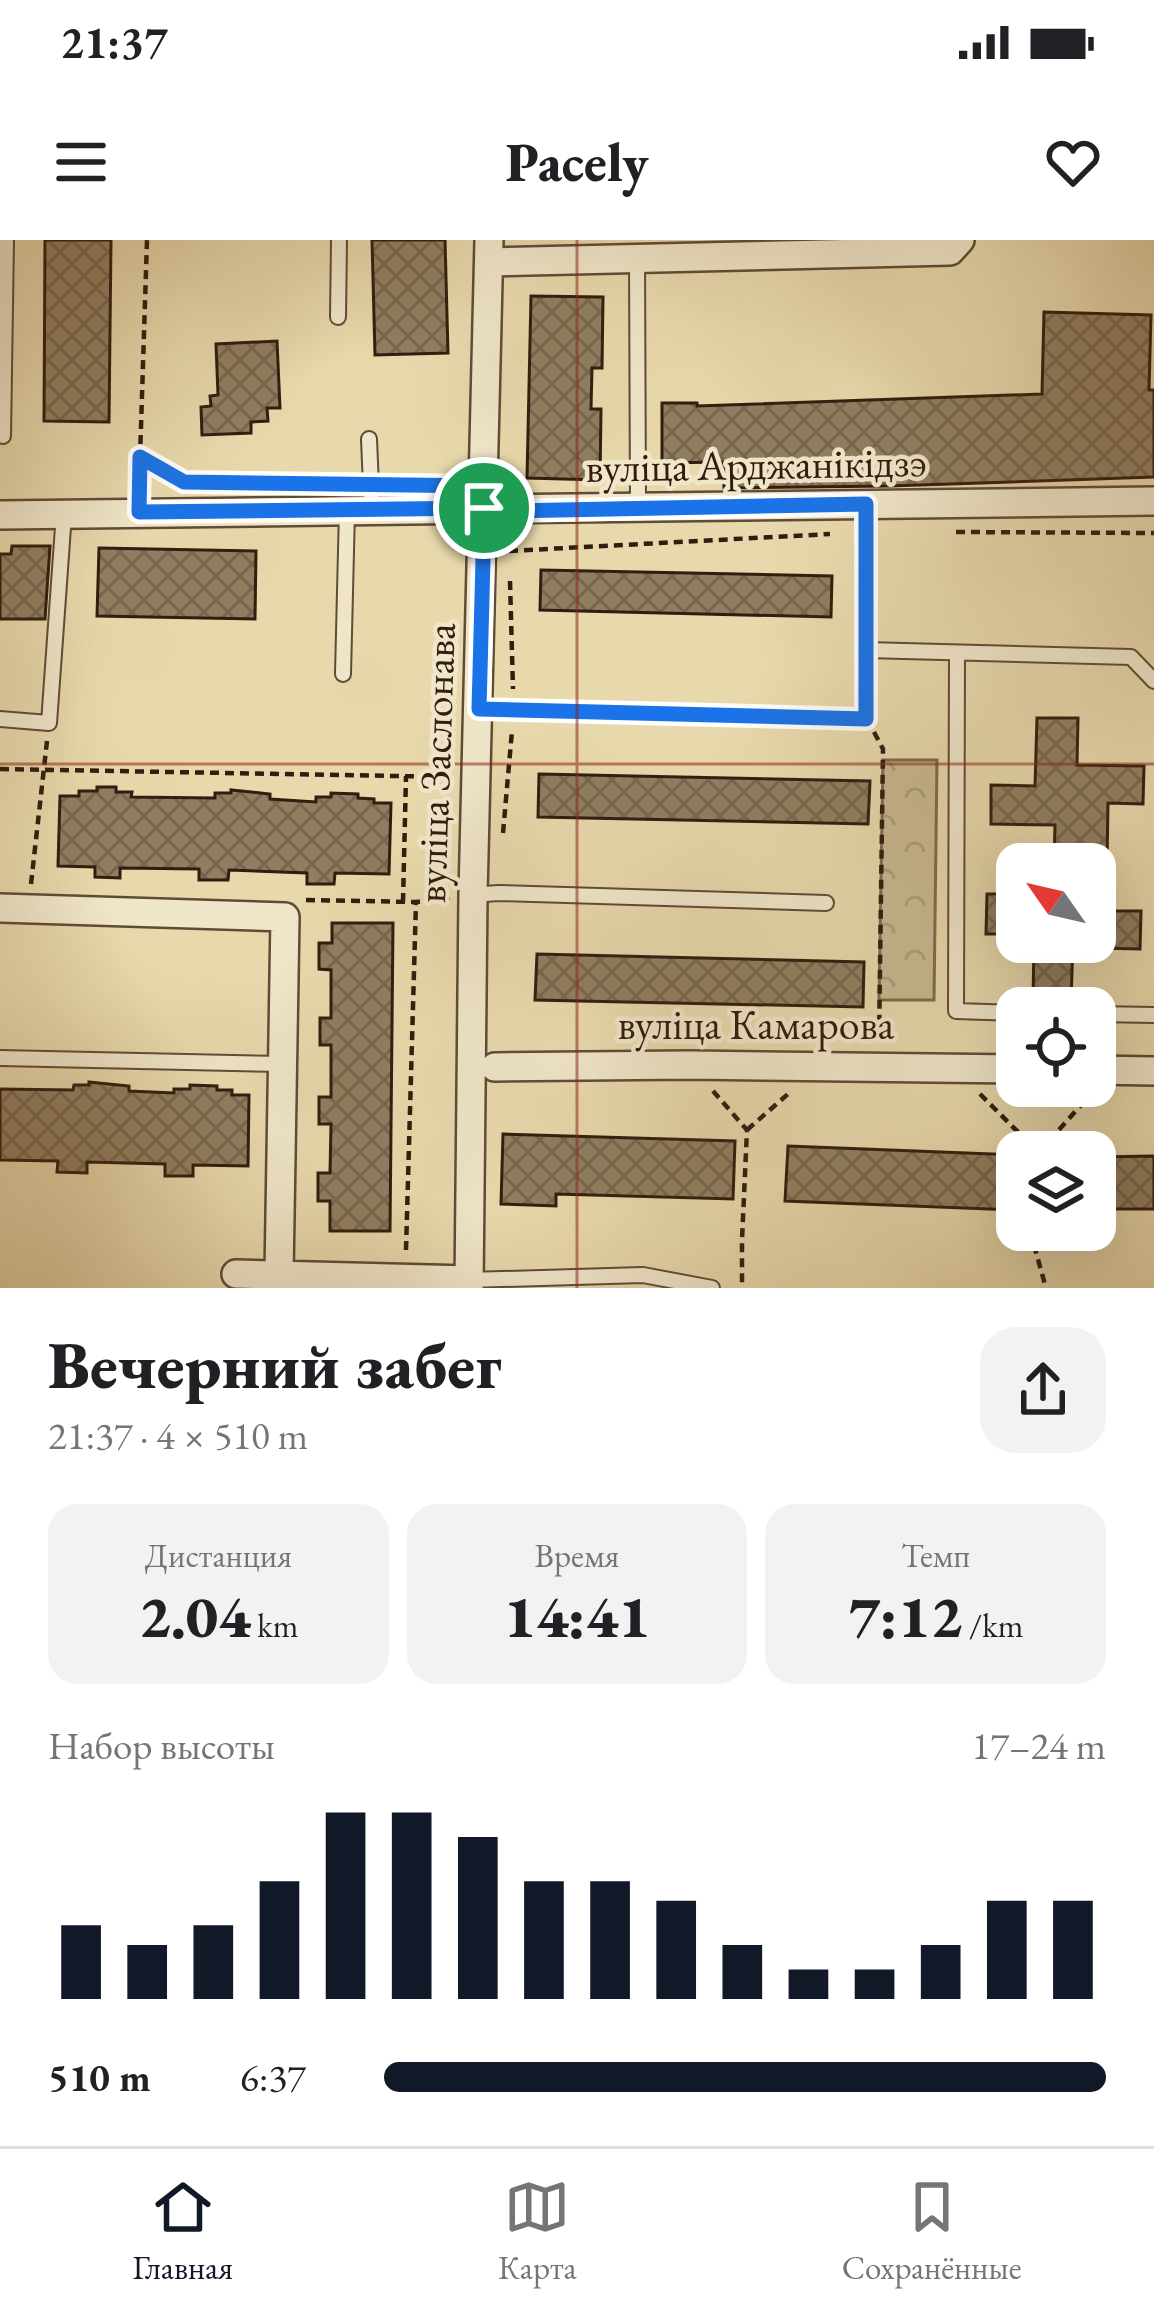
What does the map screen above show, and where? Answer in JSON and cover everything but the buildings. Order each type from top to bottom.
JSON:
[{"type":"street","points":[[489,251],[637,257],[950,251],[960,240]]},
{"type":"street","name":"вуліца Заслонава","points":[[469,1284],[489,251]]},
{"type":"street","name":"вуліца Арджанікідзэ","points":[[0,515],[638,507],[866,518],[1154,501]]},
{"type":"street","points":[[14,908],[285,917],[279,1276]]},
{"type":"street","name":"вуліца Камарова","points":[[495,1067],[996,1069]]},
{"type":"street","points":[[1116,1070],[1154,1071]]},
{"type":"street","points":[[236,1274],[469,1284]]},
{"type":"lane","points":[[3,436],[6,240]]},
{"type":"lane","points":[[338,317],[339,240]]},
{"type":"lane","points":[[637,257],[638,507]]},
{"type":"lane","points":[[343,674],[369,439]]},
{"type":"lane","points":[[0,718],[50,723],[64,513]]},
{"type":"lane","points":[[479,709],[866,719],[866,518]]},
{"type":"lane","points":[[866,650],[1131,657],[1154,680]]},
{"type":"lane","points":[[957,653],[956,1011],[996,1012]]},
{"type":"lane","points":[[473,895],[826,903]]},
{"type":"lane","points":[[1116,1015],[1154,1016]]},
{"type":"lane","points":[[0,1058],[282,1064]]},
{"type":"lane","points":[[469,1284],[643,1275],[712,1288]]},
{"type":"path","points":[[139,512],[147,240]]},
{"type":"path","points":[[140,457],[184,482],[278,483]]},
{"type":"path","points":[[509,551],[866,518]]},
{"type":"path","points":[[955,532],[1154,533]]},
{"type":"path","points":[[866,719],[883,748],[878,1066]]},
{"type":"path","points":[[14,908],[50,723]]},
{"type":"path","points":[[0,769],[477,778]]},
{"type":"path","points":[[403,902],[406,775]]},
{"type":"path","points":[[285,917],[287,899],[416,902],[473,895]]},
{"type":"path","points":[[405,1280],[416,902]]},
{"type":"path","points":[[689,1065],[748,1130]]},
{"type":"path","points":[[742,1288],[748,1130],[818,1066]]},
{"type":"path","points":[[955,1068],[1017,1131]]},
{"type":"path","points":[[1055,1131],[1074,1107]]},
{"type":"path","points":[[1036,1251],[1046,1288]]},
{"type":"green space","points":[[883,760],[937,760],[934,1000],[879,1000]]},
{"type":"route","points":[[484,508],[139,512],[140,457],[184,482],[485,486],[484,508],[479,709],[866,719],[866,504],[484,508]]}]
